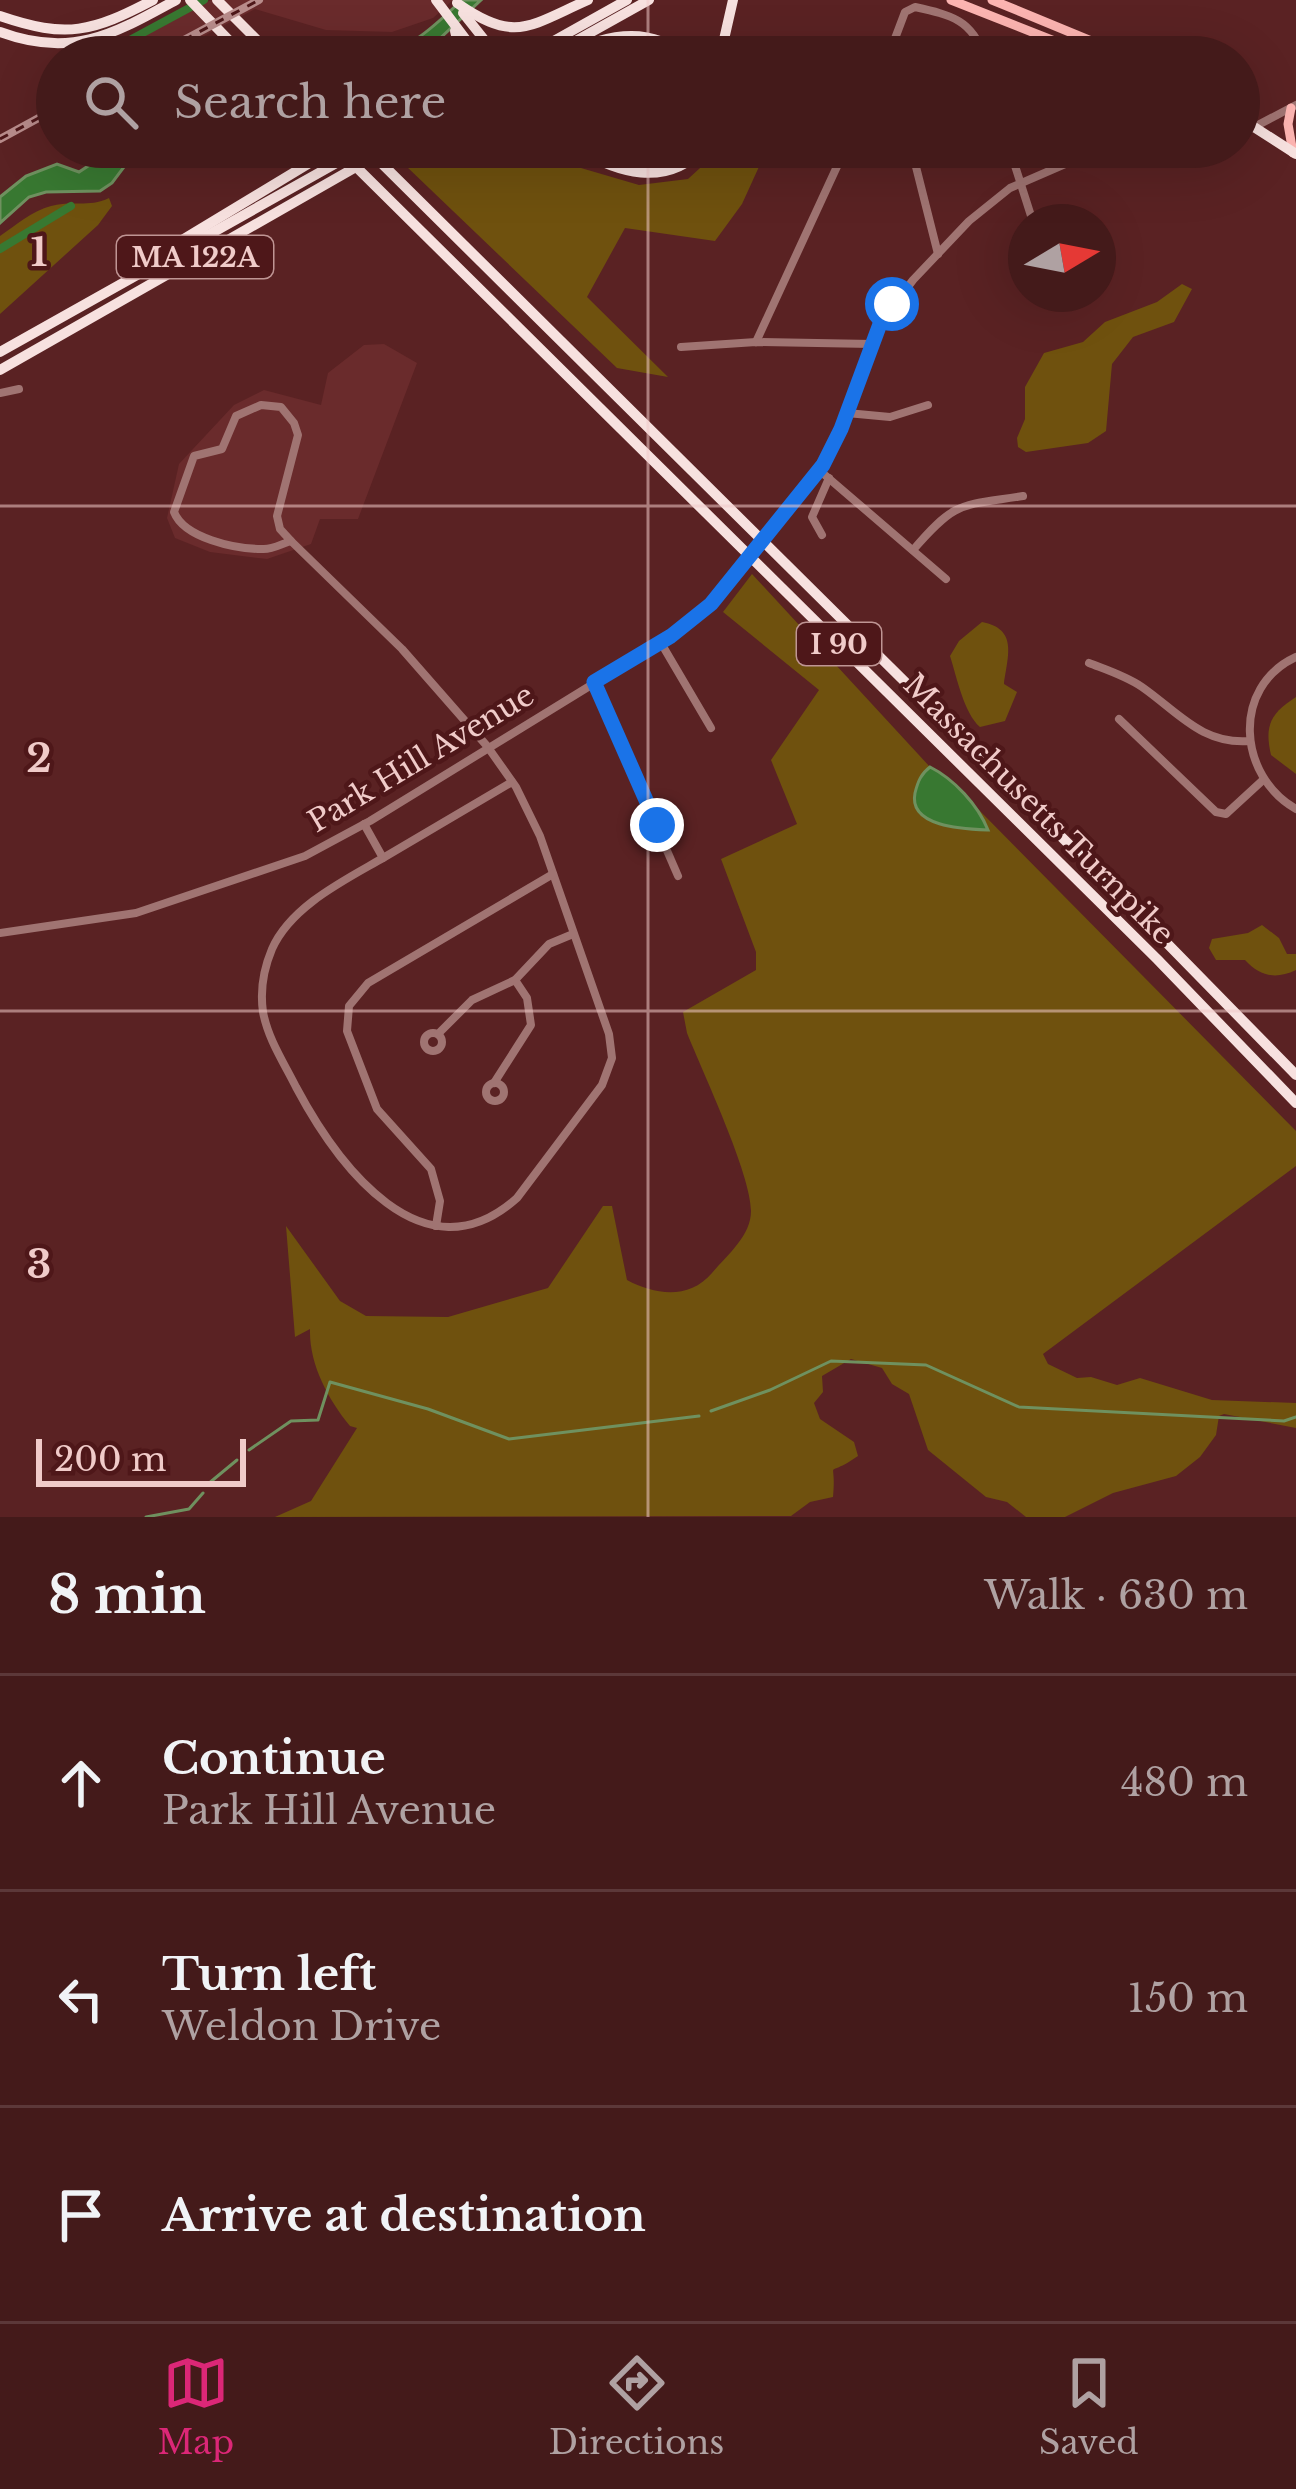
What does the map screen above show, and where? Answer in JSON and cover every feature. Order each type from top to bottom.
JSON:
[{"type":"highway","points":[[0,16],[42,30],[79,32],[153,0]]},
{"type":"highway","points":[[105,36],[183,0],[224,36]]},
{"type":"highway","points":[[220,0],[253,36]]},
{"type":"highway","points":[[436,0],[459,35]]},
{"type":"highway","points":[[474,21],[518,28],[588,0]]},
{"type":"highway","points":[[563,36],[627,0]]},
{"type":"highway","points":[[585,36],[649,0]]},
{"type":"highway","points":[[725,36],[733,0]]},
{"type":"highway","points":[[455,2],[484,36]]},
{"type":"highway","points":[[0,32],[36,41]]},
{"type":"highway","points":[[1260,131],[1295,153]]},
{"type":"highway","points":[[95,297],[301,168]]},
{"type":"highway","name":"MA 122A","points":[[0,352],[327,168]]},
{"type":"highway","name":"MA 122A","points":[[0,370],[354,168]]},
{"type":"highway","name":"Massachusetts Turnpike","points":[[357,168],[1157,959],[1296,1103]]},
{"type":"highway","name":"Massachusetts Turnpike","points":[[387,168],[1108,882],[1296,1075]]},
{"type":"highway","points":[[617,168],[639,174],[669,168]]},
{"type":"main road","points":[[951,0],[1043,36]]},
{"type":"main road","points":[[992,0],[1082,36]]},
{"type":"main road","points":[[1293,106],[1288,124],[1295,153]]},
{"type":"street","points":[[895,36],[904,12],[922,8],[968,25],[977,36]]},
{"type":"street","points":[[1260,124],[1293,106]]},
{"type":"street","points":[[756,342],[836,168]]},
{"type":"street","points":[[916,168],[938,254]]},
{"type":"street","points":[[1016,168],[1027,204]]},
{"type":"street","name":"Park Hill Avenue","points":[[0,933],[96,921],[152,908],[289,863],[364,824],[661,643],[702,613],[819,470],[890,308],[983,208],[1020,182],[1054,168]]},
{"type":"street","points":[[681,347],[756,342],[872,344]]},
{"type":"street","points":[[0,393],[19,389]]},
{"type":"street","points":[[291,541],[264,550],[233,544],[182,527],[174,512],[194,456],[223,449],[234,419],[254,406],[277,405],[297,431],[298,445],[278,516],[280,529],[402,649],[487,746],[512,782],[539,836],[609,1034],[610,1068],[517,1198],[485,1220],[436,1226],[410,1219],[387,1205],[329,1146],[267,1030],[262,1004],[265,974],[283,930],[300,911],[512,782]]},
{"type":"street","points":[[847,413],[890,417],[928,405]]},
{"type":"street","points":[[819,470],[946,579]]},
{"type":"street","points":[[822,535],[812,517],[829,478]]},
{"type":"street","points":[[913,550],[943,515],[958,507],[1023,496]]},
{"type":"street","points":[[661,643],[710,728]]},
{"type":"street","points":[[1296,657],[1276,669],[1258,691],[1249,721],[1250,741],[1263,780],[1296,809]]},
{"type":"street","points":[[1089,663],[1145,689],[1204,734],[1221,741],[1250,741]]},
{"type":"street","points":[[594,682],[677,875]]},
{"type":"street","points":[[1119,718],[1218,813],[1226,814],[1263,780]]},
{"type":"street","points":[[364,824],[383,857]]},
{"type":"street","points":[[436,1226],[439,1186],[420,1154],[376,1109],[347,1031],[349,1006],[368,983],[553,874]]},
{"type":"street","points":[[438,1034],[472,1000],[515,980],[549,944],[574,934]]},
{"type":"street","points":[[494,1083],[531,1025],[527,998],[515,980]]},
{"type":"shaded area","points":[[211,0],[453,0],[433,18],[392,32],[326,30],[255,9],[204,36],[142,36]]},
{"type":"shaded area","points":[[462,0],[481,0],[442,36],[419,36]]},
{"type":"shaded area","points":[[47,168],[79,172],[123,168],[100,191],[29,197],[0,223],[0,197],[26,176]]},
{"type":"shaded area","points":[[408,168],[581,168],[639,185],[688,179],[700,168],[758,168],[742,204],[715,241],[625,228],[587,297],[668,377],[617,368]]},
{"type":"shaded area","points":[[109,198],[112,206],[98,225],[0,314],[0,236],[44,208]]},
{"type":"shaded area","points":[[1182,284],[1192,289],[1174,322],[1133,337],[1112,364],[1106,431],[1088,443],[1026,452],[1018,447],[1025,419],[1025,387],[1044,353],[1083,342],[1105,322],[1157,302]]},
{"type":"shaded area","points":[[384,344],[417,363],[358,519],[320,519],[311,544],[267,559],[210,552],[175,538],[167,518],[179,464],[234,405],[264,390],[321,405],[328,373],[364,345]]},
{"type":"shaded area","points":[[752,574],[930,767],[915,793],[920,813],[940,824],[987,827],[979,810],[1296,1131],[1296,1166],[1043,1354],[1048,1364],[1077,1378],[1117,1385],[1140,1378],[1212,1400],[1296,1403],[1296,1428],[1224,1414],[1200,1457],[1176,1476],[1113,1493],[1065,1517],[1026,1517],[1007,1502],[986,1497],[928,1450],[909,1394],[892,1384],[882,1368],[851,1359],[822,1376],[823,1392],[814,1403],[820,1419],[854,1442],[858,1456],[834,1470],[833,1497],[810,1502],[791,1516],[275,1517],[311,1501],[357,1428],[350,1426],[327,1393],[313,1355],[310,1329],[295,1337],[286,1226],[340,1301],[366,1316],[448,1317],[548,1288],[603,1206],[612,1206],[627,1280],[649,1289],[693,1288],[743,1237],[750,1220],[749,1194],[683,1012],[756,970],[756,952],[721,859],[797,824],[771,760],[819,690],[723,612]]},
{"type":"shaded area","points":[[982,622],[1006,637],[1004,684],[1017,692],[1005,721],[980,727],[965,704],[950,656],[959,641]]},
{"type":"shaded area","points":[[1296,697],[1296,774],[1271,755],[1268,736],[1275,714]]},
{"type":"shaded area","points":[[930,767],[964,794],[988,830],[940,824],[920,813],[915,793]]},
{"type":"shaded area","points":[[1262,925],[1279,938],[1287,954],[1296,954],[1296,970],[1268,975],[1245,960],[1216,960],[1209,948],[1212,939],[1248,933]]},
{"type":"waterway","points":[[137,36],[204,0]]},
{"type":"waterway","points":[[0,249],[71,206]]},
{"type":"waterway","points":[[711,1411],[831,1361],[926,1365],[1019,1407],[1284,1421],[1296,1417]]},
{"type":"waterway","points":[[249,1450],[291,1421],[318,1420],[330,1382],[428,1409],[509,1439],[699,1416]]},
{"type":"waterway","points":[[208,1484],[237,1460]]},
{"type":"waterway","points":[[146,1517],[189,1509],[203,1493]]},
{"type":"railway","points":[[191,36],[259,0]]},
{"type":"railway","points":[[0,139],[36,119]]},
{"type":"route","points":[[657,825],[594,682],[671,636],[711,604],[823,465],[892,304]]}]
